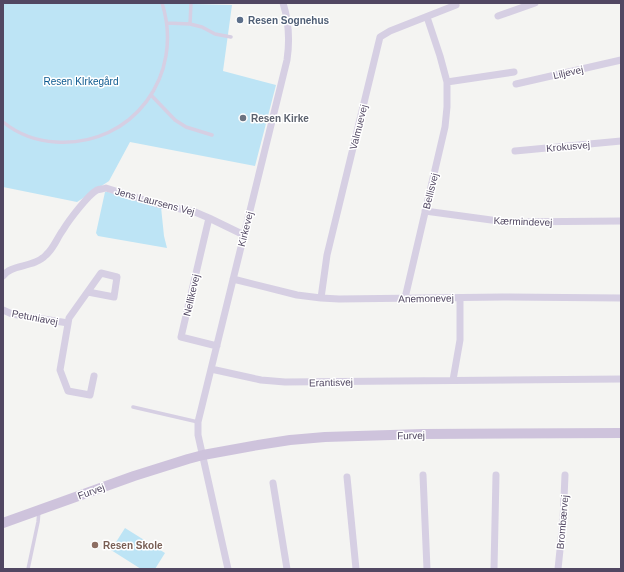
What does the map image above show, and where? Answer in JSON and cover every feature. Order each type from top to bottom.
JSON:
[{"type":"main road","name":"Furvej","points":[[3,523],[134,476],[203,455],[258,445],[325,437],[438,434],[621,433]]},
{"type":"street","name":"Kirkevej","points":[[203,455],[198,435],[198,422],[287,60],[289,47],[289,27],[283,3]]},
{"type":"street","points":[[498,16],[535,3]]},
{"type":"street","name":"Valmuevej","points":[[321,298],[327,254],[380,37],[390,31],[456,5]]},
{"type":"street","name":"Bellisvej","points":[[405,298],[446,127],[448,107],[447,82],[427,17]]},
{"type":"street","name":"Liljevej","points":[[516,84],[621,60]]},
{"type":"street","points":[[447,82],[514,72]]},
{"type":"street","name":"Krokusvej","points":[[515,151],[621,141]]},
{"type":"street","name":"Jens Laursens Vej","points":[[3,276],[11,269],[28,266],[38,262],[46,256],[54,247],[63,229],[76,211],[92,194],[98,190],[106,188],[157,204],[195,212],[244,235]]},
{"type":"street","name":"Kærmindevej","points":[[425,211],[506,222],[621,221]]},
{"type":"street","name":"Nellikevej","points":[[209,218],[181,337],[217,346]]},
{"type":"street","name":"Anemonevej","points":[[233,279],[297,295],[339,299],[502,297],[621,298]]},
{"type":"street","name":"Petuniavej","points":[[88,292],[69,318],[60,370],[68,391],[90,395],[94,376]]},
{"type":"street","points":[[453,380],[460,340],[460,298]]},
{"type":"street","name":"Petuniavej","points":[[3,310],[12,314],[68,323]]},
{"type":"street","name":"Erantisvej","points":[[211,369],[260,380],[285,382],[621,379]]},
{"type":"street","points":[[203,455],[228,569]]},
{"type":"street","points":[[423,475],[427,569]]},
{"type":"street","points":[[494,569],[496,475]]},
{"type":"street","name":"Brombærvej","points":[[558,569],[563,520],[565,475]]},
{"type":"street","points":[[347,477],[356,569]]},
{"type":"street","points":[[273,483],[287,569]]},
{"type":"lane","points":[[3,122],[10,128],[28,136],[48,141],[67,143],[87,140],[106,134],[124,124],[139,111],[151,95],[160,79],[166,61],[168,42],[167,23],[162,3]]},
{"type":"lane","points":[[190,24],[191,3]]},
{"type":"lane","points":[[167,23],[190,24],[202,27],[215,34],[231,37]]},
{"type":"lane","points":[[151,95],[175,120],[186,127],[212,136]]},
{"type":"lane","points":[[134,407],[198,422]]},
{"type":"lane","points":[[28,569],[40,510]]},
{"type":"green space","name":"Resen KIrkegård","points":[[3,3],[193,3],[232,5],[223,71],[276,85],[255,166],[130,142],[109,181],[77,202],[3,187]]},
{"type":"green space","points":[[105,192],[161,207],[164,236],[167,248],[98,236],[96,233]]},
{"type":"green space","points":[[125,528],[165,553],[155,569],[141,569],[111,550]]},
{"type":"place","name":"Resen Sognehus","points":[[240,20]]},
{"type":"place","name":"Resen Kirke","points":[[243,118]]},
{"type":"place","name":"Resen Skole","points":[[95,545]]}]
